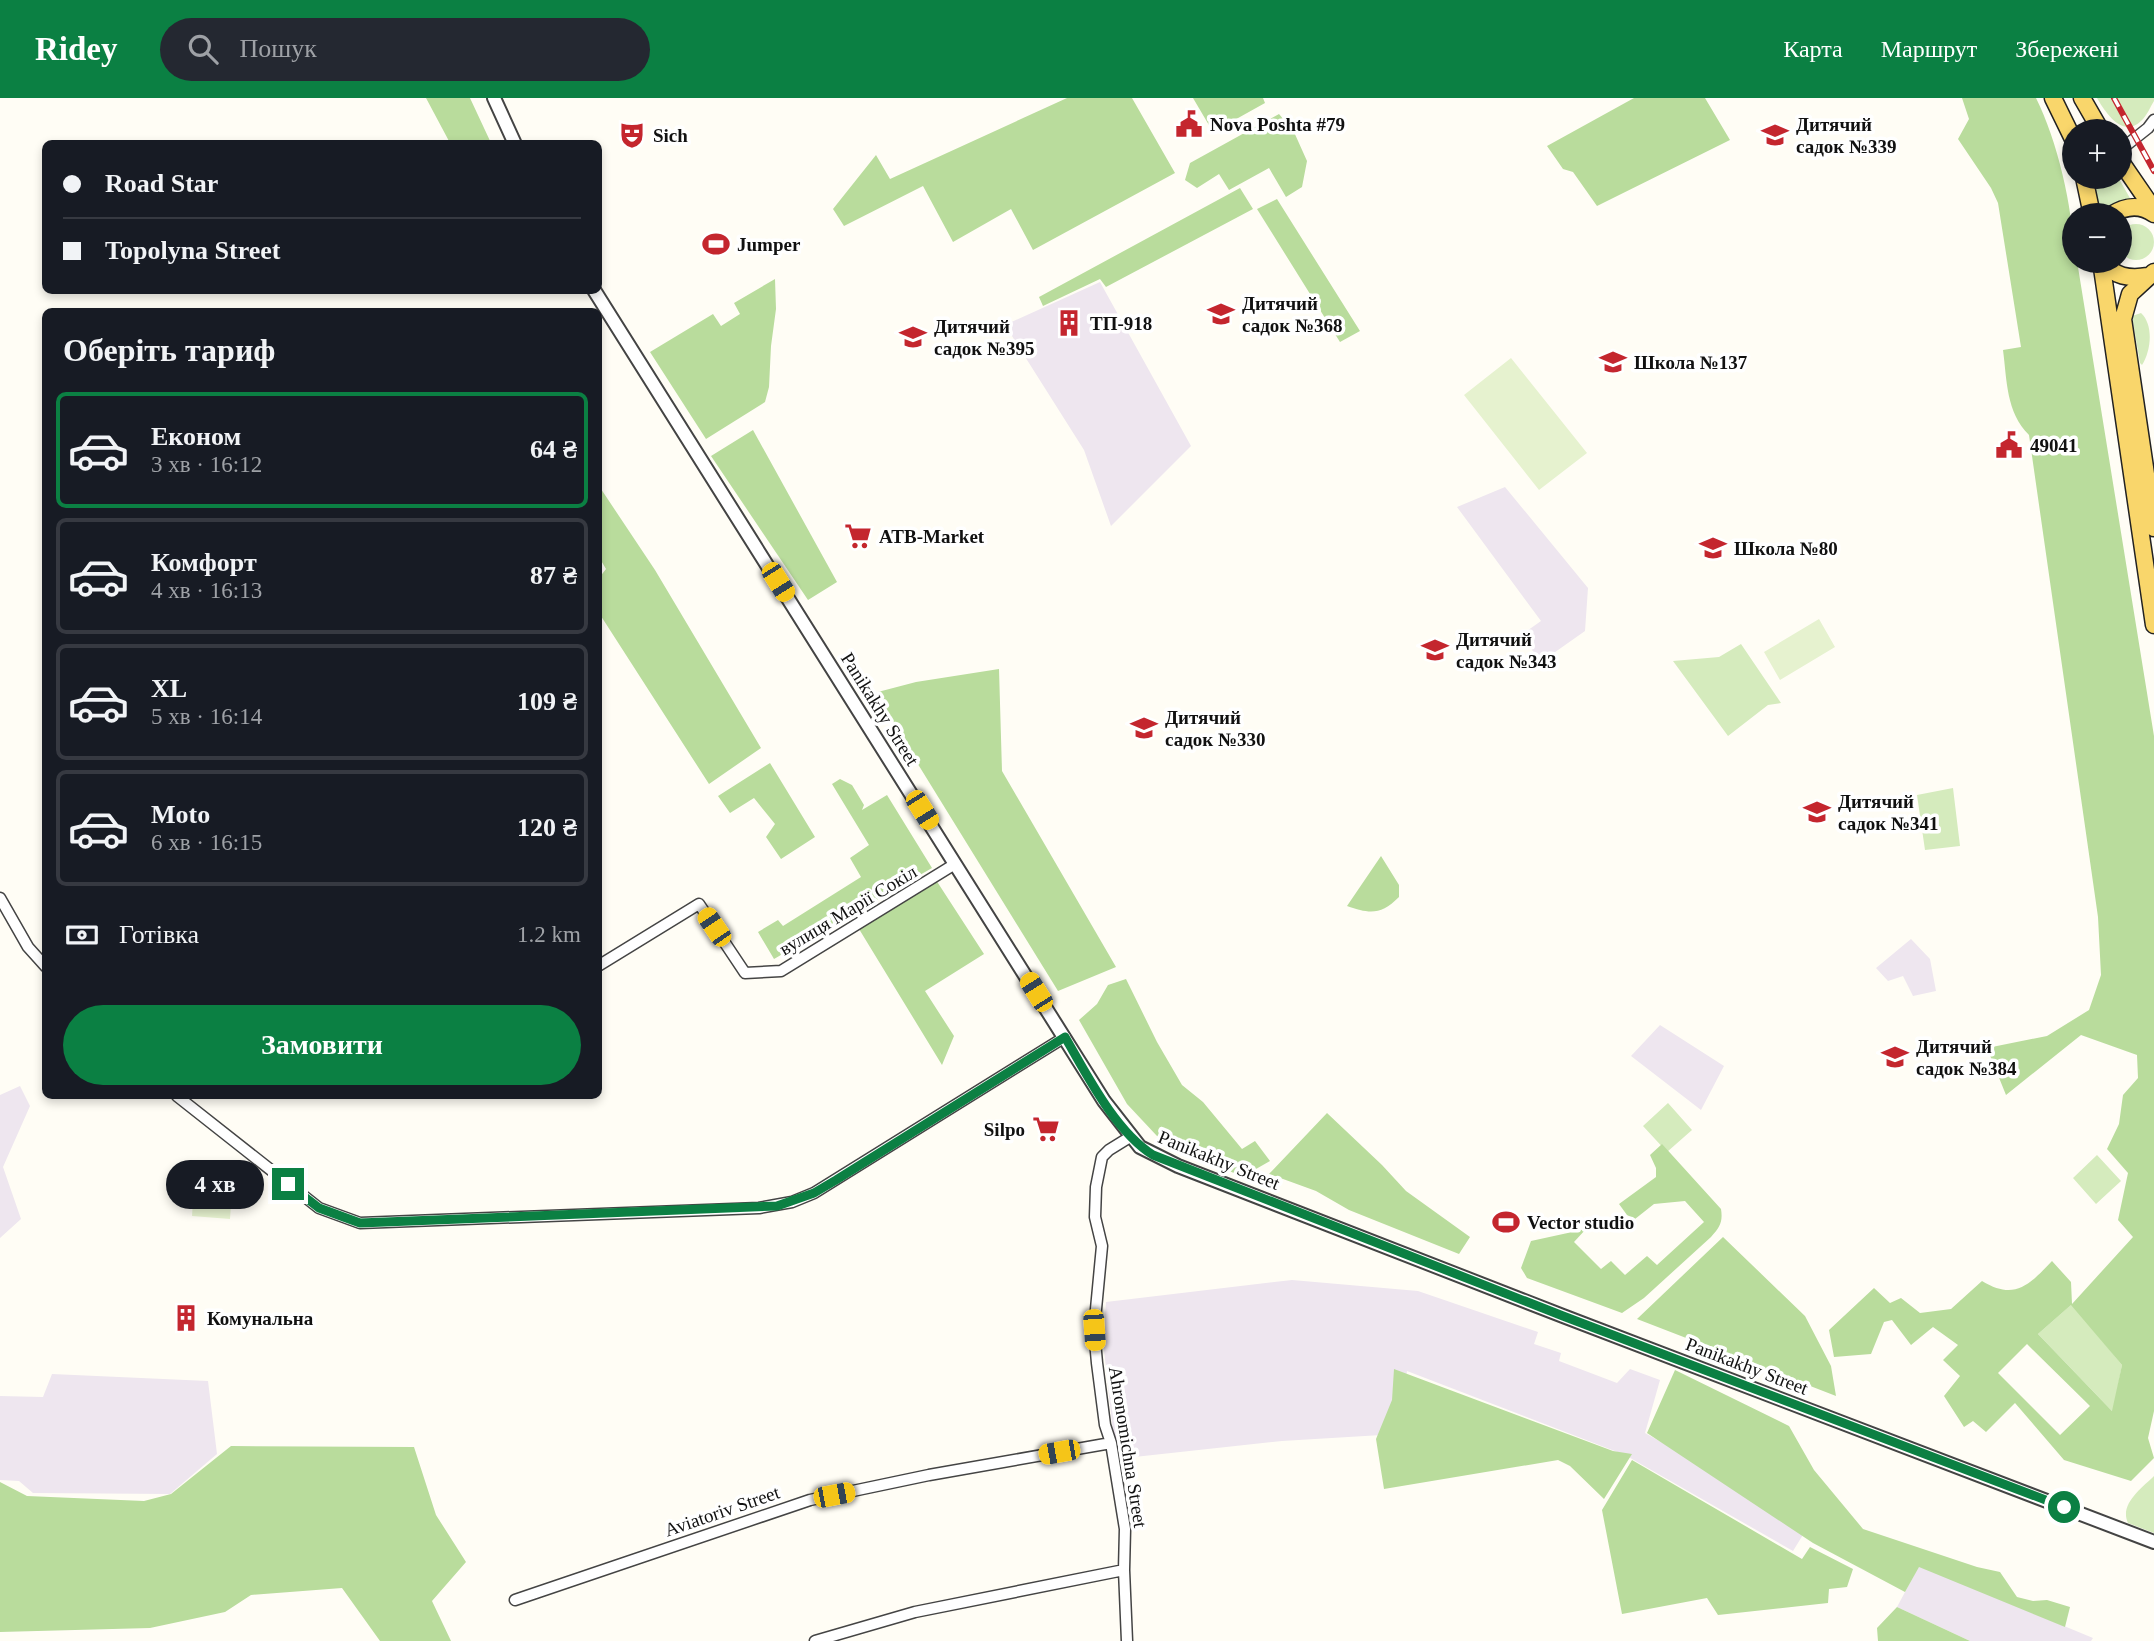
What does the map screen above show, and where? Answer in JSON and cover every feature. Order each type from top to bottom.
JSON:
[{"type":"main road","points":[[2053,98],[2063,119]]},
{"type":"main road","points":[[2082,98],[2094,119]]},
{"type":"main road","points":[[2132,179],[2154,212]]},
{"type":"main road","points":[[2132,207],[2154,212]]},
{"type":"main road","points":[[2104,273],[2154,625]]},
{"type":"main road","points":[[2116,273],[2134,279],[2151,274]]},
{"type":"main road","points":[[2151,274],[2130,294],[2123,319],[2154,528]]},
{"type":"street","points":[[494,98],[512,140]]},
{"type":"street","points":[[2132,141],[2154,120]]},
{"type":"street","name":"Panikakhy Street","points":[[597,294],[1104,1101],[1130,1137],[1153,1155],[1178,1166],[2154,1542]]},
{"type":"street","name":"вулиця Марії Сокіл","points":[[602,964],[699,904],[745,973],[780,971],[956,864]]},
{"type":"street","points":[[0,898],[27,947],[42,963]]},
{"type":"street","points":[[181,1099],[319,1208],[360,1223],[759,1208],[792,1202],[814,1193],[1065,1037]]},
{"type":"street","name":"Ahronomichna Street","points":[[1127,1641],[1125,1529],[1111,1443],[1105,1426],[1095,1341],[1102,1246],[1096,1227],[1095,1208],[1102,1157],[1130,1137]]},
{"type":"street","name":"Aviatoriv Street","points":[[515,1600],[810,1500],[1111,1443]]},
{"type":"street","points":[[815,1641],[915,1612],[1124,1570]]},
{"type":"shaded area","points":[[1100,282],[1191,446],[1111,526],[1084,450],[1005,325]]},
{"type":"shaded area","points":[[1505,487],[1588,588],[1585,631],[1541,662],[1521,635],[1541,621],[1457,507]]},
{"type":"shaded area","points":[[1911,939],[1930,959],[1936,991],[1913,996],[1903,976],[1888,981],[1876,968]]},
{"type":"shaded area","points":[[1660,1025],[1724,1066],[1701,1110],[1631,1056]]},
{"type":"shaded area","points":[[20,1086],[30,1106],[3,1167],[21,1219],[0,1238],[0,1095]]},
{"type":"shaded area","points":[[1292,1280],[1418,1291],[1538,1332],[1534,1344],[1561,1353],[1559,1361],[1617,1383],[1630,1369],[1660,1380],[1645,1433],[1809,1525],[1793,1551],[1625,1455],[1407,1371],[1398,1434],[1282,1441],[1116,1459],[1103,1341],[1106,1302]]},
{"type":"shaded area","points":[[52,1374],[208,1381],[217,1454],[170,1494],[33,1493],[19,1481],[0,1480],[0,1396],[43,1397]]},
{"type":"shaded area","points":[[1919,1566],[2093,1638],[2091,1641],[1970,1641],[1897,1607]]},
{"type":"green space","points":[[426,98],[470,98],[490,140],[448,140]]},
{"type":"green space","points":[[1067,98],[1132,98],[1175,173],[1033,250],[1011,209],[953,242],[923,186],[844,226],[833,209],[876,155],[890,179]]},
{"type":"green space","points":[[1193,98],[1263,98],[1265,103],[1213,132]]},
{"type":"green space","points":[[1634,98],[1705,98],[1730,140],[1597,206],[1573,172],[1563,169],[1547,146]]},
{"type":"green space","points":[[1962,98],[2036,98],[2058,156],[2062,189],[2066,189],[2069,203],[2062,203],[2062,273],[2079,273],[2154,736],[2154,1411],[2148,1438],[2154,1458],[2131,1481],[2064,1460],[2015,1403],[1986,1432],[1973,1421],[1964,1427],[1944,1396],[1960,1376],[1943,1360],[1958,1345],[1933,1327],[1911,1345],[1892,1320],[1884,1322],[1871,1354],[1834,1357],[1829,1330],[1874,1288],[1890,1303],[1901,1298],[1920,1313],[1951,1309],[1982,1281],[2004,1290],[2021,1288],[2052,1261],[2071,1282],[2072,1304],[2133,1237],[2118,1220],[2128,1173],[2107,1149],[2119,1124],[2123,1095],[2138,1078],[2137,1055],[2081,1035],[2006,1095],[1987,1048],[2047,1036],[2089,1010],[2101,975],[2098,917],[2029,435],[2016,416],[2007,384],[2003,350],[2021,347],[1998,203],[1958,139],[1969,119]],"holes":[[[2071,1305],[2122,1365],[2112,1411],[2038,1334]],[[2027,1344],[2090,1406],[2060,1435],[1998,1373]]]},
{"type":"green space","points":[[2097,98],[2154,98],[2143,119],[2134,126],[2132,119],[2113,119]]},
{"type":"green space","points":[[1279,114],[1294,132],[1307,161],[1302,187],[1286,197],[1269,168],[1229,190],[1219,174],[1197,188],[1185,180],[1190,163]]},
{"type":"green space","points":[[1240,188],[1253,209],[1106,287],[1100,279],[1043,306],[1039,297]]},
{"type":"green space","points":[[2095,189],[2125,189],[2131,200],[2124,203],[2099,203]]},
{"type":"green space","points":[[1277,199],[1360,331],[1340,342],[1257,209]]},
{"type":"green space","points":[[2132,225],[2143,226],[2152,235],[2154,242],[2148,254],[2143,258],[2132,259]]},
{"type":"green space","points":[[775,279],[776,309],[769,387],[765,402],[706,439],[650,352],[713,314],[721,326],[740,314],[734,303]]},
{"type":"green space","points":[[2141,313],[2148,324],[2150,338],[2142,365],[2132,316]]},
{"type":"green space","points":[[1511,358],[1587,453],[1539,490],[1464,395]]},
{"type":"green space","points":[[753,430],[837,582],[808,600],[711,456]]},
{"type":"green space","points":[[602,490],[655,570],[761,748],[709,784],[602,618],[602,574],[606,569],[602,562]]},
{"type":"green space","points":[[1819,619],[1835,647],[1780,680],[1764,652]]},
{"type":"green space","points":[[1741,644],[1781,703],[1768,705],[1728,736],[1673,661],[1719,657]]},
{"type":"green space","points":[[999,669],[1002,771],[1116,967],[1058,991],[874,693],[916,682]]},
{"type":"green space","points":[[770,763],[815,837],[781,859],[766,837],[775,824],[754,798],[730,813],[718,796]]},
{"type":"green space","points":[[840,779],[852,785],[864,805],[862,810],[887,795],[932,868],[774,959],[758,932],[778,920],[783,926],[861,877],[850,858],[869,845],[832,784]]},
{"type":"green space","points":[[1953,788],[1960,846],[1925,850],[1917,795]]},
{"type":"green space","points":[[1381,856],[1399,885],[1399,897],[1381,910],[1362,910],[1347,906]]},
{"type":"green space","points":[[936,880],[984,954],[925,991],[954,1036],[942,1065],[859,929]]},
{"type":"green space","points":[[1126,979],[1182,1085],[1203,1102],[1242,1149],[1255,1141],[1270,1161],[1242,1177],[1157,1136],[1127,1104],[1079,1020],[1097,1004],[1108,985]]},
{"type":"green space","points":[[1668,1103],[1692,1130],[1667,1152],[1643,1126]]},
{"type":"green space","points":[[1327,1113],[1406,1191],[1470,1237],[1459,1254],[1349,1210],[1316,1191],[1269,1174]]},
{"type":"green space","points":[[1662,1144],[1721,1209],[1720,1224],[1711,1237],[1644,1298],[1622,1313],[1527,1278],[1521,1268],[1531,1241],[1586,1229],[1574,1242],[1601,1269],[1611,1261],[1625,1275],[1647,1256],[1657,1265],[1704,1222],[1685,1201],[1654,1204],[1635,1219],[1627,1215],[1619,1204],[1656,1177],[1656,1168],[1650,1155]]},
{"type":"green space","points":[[2097,1155],[2121,1181],[2096,1204],[2073,1178]]},
{"type":"green space","points":[[193,1201],[231,1204],[230,1219],[192,1216]]},
{"type":"green space","points":[[1723,1237],[1805,1316],[1831,1366],[1836,1396],[1637,1319]]},
{"type":"green space","points":[[2072,1304],[2122,1365],[2113,1412],[2038,1334]]},
{"type":"green space","points":[[1394,1369],[1613,1451],[1632,1454],[1604,1499],[1570,1466],[1558,1460],[1384,1489],[1376,1439],[1392,1400]]},
{"type":"green space","points":[[1675,1370],[1789,1426],[1814,1470],[1863,1529],[1977,1567],[2000,1572],[2017,1597],[2033,1601],[2047,1600],[2070,1607],[2065,1627],[1919,1567],[1905,1592],[1813,1543],[1647,1433]]},
{"type":"green space","points":[[231,1446],[414,1447],[436,1515],[466,1562],[432,1601],[451,1641],[380,1641],[342,1588],[251,1595],[225,1612],[150,1628],[0,1632],[0,1482],[27,1496],[144,1501],[171,1494]]},
{"type":"green space","points":[[1632,1460],[1802,1559],[1810,1547],[1853,1569],[1847,1587],[1829,1589],[1828,1603],[1718,1615],[1707,1598],[1622,1614],[1602,1510]]},
{"type":"green space","points":[[2154,1476],[2154,1533],[2128,1523],[2126,1516],[2133,1497]]},
{"type":"green space","points":[[1897,1607],[1970,1641],[1878,1641],[1877,1628]]},
{"type":"railway","points":[[2114,98],[2154,171]]},
{"type":"place","name":"Nova Poshta #79","points":[[1189,124]]},
{"type":"place","name":"Sich","points":[[632,135]]},
{"type":"place","name":"Дитячий садок №339","points":[[1775,135]]},
{"type":"place","name":"Jumper","points":[[716,244]]},
{"type":"place","name":"Дитячий садок №368","points":[[1221,314]]},
{"type":"place","name":"ТП-918","points":[[1069,323]]},
{"type":"place","name":"Дитячий садок №395","points":[[913,337]]},
{"type":"place","name":"Школа №137","points":[[1613,362]]},
{"type":"place","name":"49041","points":[[2009,445]]},
{"type":"place","name":"ATB-Market","points":[[858,536]]},
{"type":"place","name":"Школа №80","points":[[1713,548]]},
{"type":"place","name":"Дитячий садок №343","points":[[1435,650]]},
{"type":"place","name":"Дитячий садок №330","points":[[1144,728]]},
{"type":"place","name":"Дитячий садок №341","points":[[1817,812]]},
{"type":"place","name":"Дитячий садок №384","points":[[1895,1057]]},
{"type":"place","name":"Silpo","points":[[1046,1129]]},
{"type":"place","name":"Vector studio","points":[[1506,1222]]},
{"type":"place","name":"Комунальна","points":[[186,1318]]},
{"type":"route","points":[[288,1184],[319,1208],[360,1223],[777,1206],[814,1193],[1065,1037],[1121,1125],[1140,1147],[1153,1155],[1563,1316],[2064,1507]]}]
